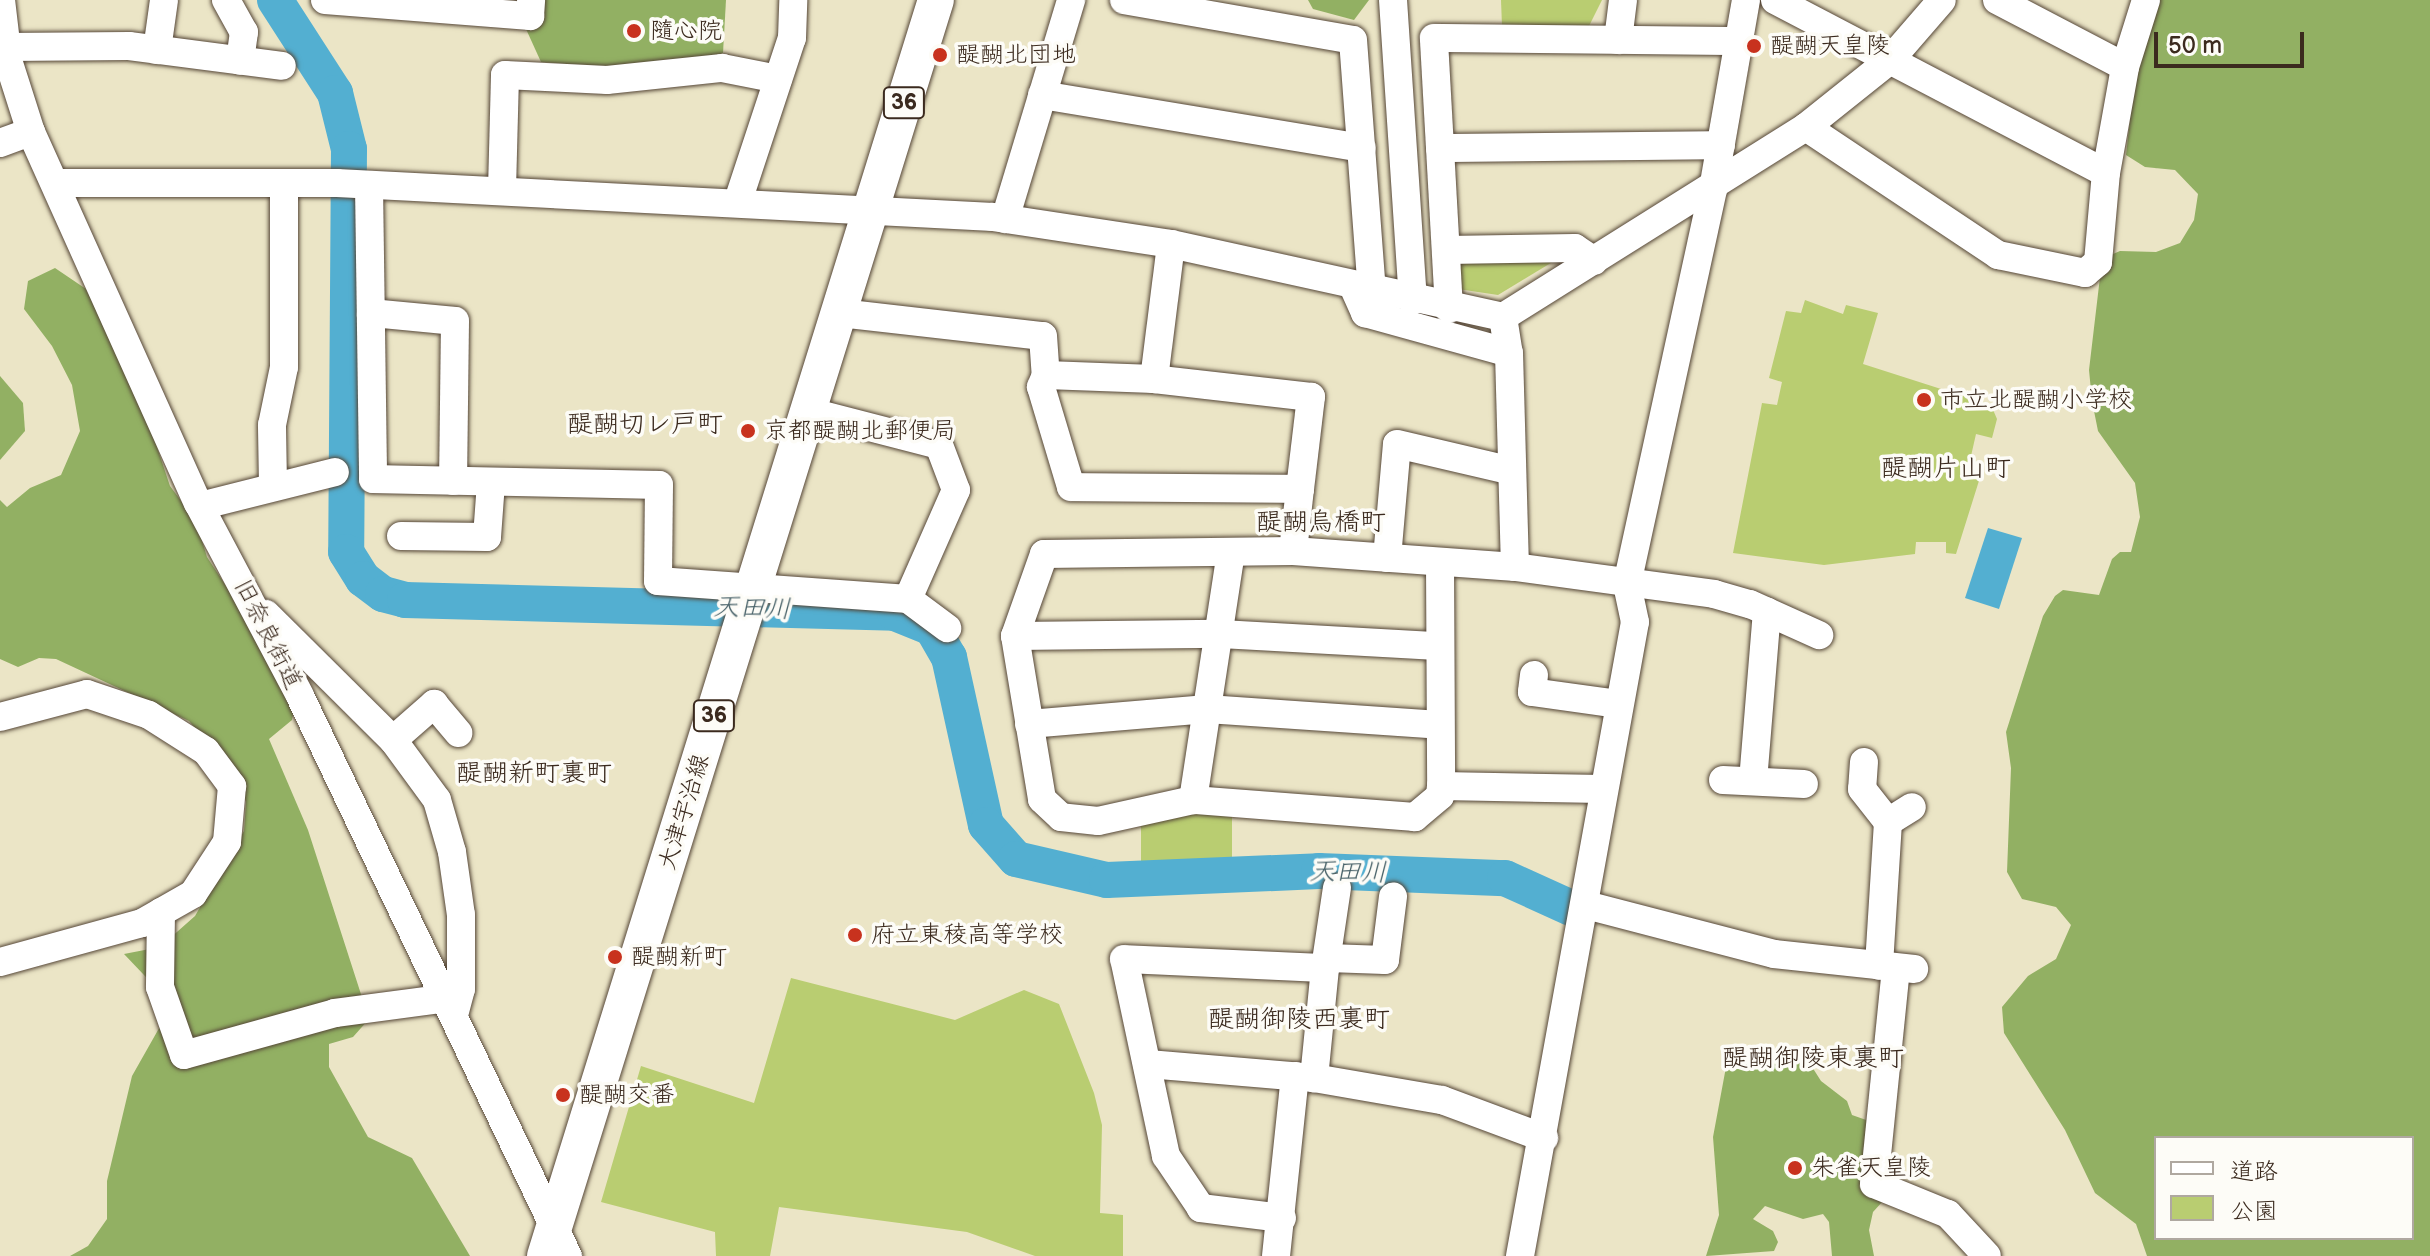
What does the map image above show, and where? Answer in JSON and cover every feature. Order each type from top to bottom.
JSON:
[{"type":"main road","name":"大津宇治線","points":[[555,1246],[936,0]]},
{"type":"street","name":"旧奈良街道","points":[[1,0],[6,47],[31,132],[57,183],[200,506],[253,604],[451,1006],[555,1246]]},
{"type":"street","points":[[157,50],[164,0]]},
{"type":"street","points":[[226,0],[244,32],[240,61]]},
{"type":"street","points":[[325,0],[436,4],[530,16],[531,0]]},
{"type":"street","points":[[738,201],[792,38],[793,0]]},
{"type":"street","points":[[1005,219],[1071,0]]},
{"type":"street","points":[[1124,0],[1272,11],[1353,40],[1362,148],[1365,313],[1509,353]]},
{"type":"street","points":[[1393,0],[1413,300]]},
{"type":"street","points":[[1618,40],[1623,0]]},
{"type":"street","points":[[1520,1256],[1586,905],[1602,789],[1635,622],[1627,584],[1713,189],[1746,0]]},
{"type":"street","points":[[1775,0],[2106,173]]},
{"type":"street","points":[[57,183],[337,183],[871,207],[1005,219],[1171,244],[1449,309],[1503,317],[1713,189],[1806,127],[1890,60],[1942,0]]},
{"type":"street","points":[[1997,0],[2125,67]]},
{"type":"street","points":[[1806,127],[1998,255],[2085,273],[2098,262],[2106,173],[2125,67],[2146,0]]},
{"type":"street","points":[[1449,309],[1434,38],[1739,41]]},
{"type":"street","points":[[6,47],[157,50],[282,66]]},
{"type":"street","points":[[502,190],[505,75],[607,80],[722,68],[778,79]]},
{"type":"street","points":[[1042,95],[1362,148]]},
{"type":"street","points":[[0,143],[31,132]]},
{"type":"street","points":[[1440,148],[1721,145]]},
{"type":"street","points":[[273,485],[272,425],[284,367],[284,183]]},
{"type":"street","points":[[369,185],[373,479],[659,485],[658,581],[908,599],[947,628]]},
{"type":"street","points":[[1154,379],[1171,244]]},
{"type":"street","points":[[1446,250],[1575,248],[1594,261]]},
{"type":"street","points":[[371,313],[455,321],[453,481]]},
{"type":"street","points":[[840,313],[1043,336],[1046,375],[1041,387],[1071,487],[1300,489]]},
{"type":"street","points":[[1503,317],[1509,353],[1515,567]]},
{"type":"street","points":[[1046,375],[1154,379],[1311,397],[1293,551]]},
{"type":"street","points":[[811,412],[939,445],[956,490],[908,599]]},
{"type":"street","points":[[1387,558],[1397,444],[1512,471]]},
{"type":"street","points":[[200,506],[273,485],[335,472]]},
{"type":"street","points":[[401,536],[487,537],[491,483]]},
{"type":"street","points":[[1440,563],[1441,786],[1440,796],[1415,817],[1193,800],[1115,820],[1061,817],[1042,799],[1015,636],[1044,554],[1293,551],[1515,567],[1714,594],[1767,612],[1819,635]]},
{"type":"street","points":[[1193,800],[1221,634],[1231,553]]},
{"type":"street","points":[[161,912],[160,987],[184,1055],[335,1013],[451,1006],[461,989],[461,915],[447,830],[428,783],[393,740],[253,604]]},
{"type":"street","points":[[1753,781],[1767,612]]},
{"type":"street","points":[[1015,636],[1221,634],[1438,646]]},
{"type":"street","points":[[1534,675],[1532,692],[1619,704]]},
{"type":"street","points":[[0,717],[87,694],[149,715],[206,751],[232,786],[227,842],[193,894],[142,923],[0,962]]},
{"type":"street","points":[[393,740],[434,704],[458,733]]},
{"type":"street","points":[[1029,724],[1207,709],[1439,725]]},
{"type":"street","points":[[1864,762],[1862,789],[1888,822],[1896,968],[1874,1184],[1948,1214],[1987,1256]]},
{"type":"street","points":[[1723,780],[1804,784]]},
{"type":"street","points":[[1441,786],[1602,789]]},
{"type":"street","points":[[1888,822],[1912,807]]},
{"type":"street","points":[[1276,1256],[1337,888]]},
{"type":"street","points":[[1282,1218],[1201,1208],[1166,1156],[1124,959],[1327,963],[1385,960],[1393,897]]},
{"type":"street","points":[[1586,905],[1774,954],[1896,968]]},
{"type":"street","points":[[1148,1064],[1304,1077],[1442,1100],[1544,1138]]},
{"type":"green space","name":"隨心院","points":[[528,0],[726,0],[723,53],[706,60],[631,69],[541,62],[526,29]]},
{"type":"green space","points":[[1308,0],[1369,0],[1354,20],[1313,9]]},
{"type":"green space","points":[[1501,0],[1602,0],[1589,26],[1502,26]]},
{"type":"green space","points":[[2157,0],[2430,0],[2430,1256],[2147,1256],[2136,1224],[2095,1193],[2065,1130],[2004,1033],[2002,1007],[2028,976],[2056,959],[2071,925],[2056,907],[2022,899],[2007,872],[2011,768],[2006,732],[2043,616],[2055,596],[2063,590],[2099,595],[2112,559],[2120,552],[2131,552],[2140,517],[2135,483],[2098,431],[2092,401],[2089,370],[2100,277],[2106,257],[2120,251],[2156,252],[2180,243],[2194,220],[2198,194],[2175,170],[2145,167],[2126,155],[2137,57]]},
{"type":"green space","points":[[1564,255],[1498,295],[1458,289],[1457,265],[1462,257]]},
{"type":"green space","points":[[55,268],[86,289],[137,387],[170,486],[196,521],[207,557],[253,627],[295,705],[292,720],[269,739],[308,830],[369,1019],[353,1037],[329,1044],[329,1067],[368,1137],[412,1158],[470,1256],[70,1256],[88,1246],[107,1219],[107,1181],[132,1076],[162,1023],[163,995],[124,954],[160,947],[195,916],[244,831],[246,802],[236,775],[189,721],[56,659],[39,658],[18,667],[0,659],[0,500],[7,507],[30,488],[61,475],[80,431],[72,385],[52,346],[24,309],[28,281]]},
{"type":"green space","points":[[1805,300],[1843,314],[1846,305],[1878,313],[1863,364],[1991,405],[1997,419],[1992,438],[1976,434],[1971,456],[1983,468],[1956,554],[1946,553],[1946,542],[1916,542],[1915,554],[1824,565],[1733,553],[1762,403],[1777,405],[1782,382],[1769,378],[1786,311],[1801,313]]},
{"type":"green space","points":[[0,376],[23,403],[25,431],[0,460]]},
{"type":"green space","points":[[1232,813],[1232,865],[1141,875],[1141,824],[1170,814]]},
{"type":"green space","points":[[791,978],[955,1020],[1024,990],[1059,1004],[1094,1093],[1102,1125],[1100,1213],[1123,1215],[1123,1256],[1035,1256],[967,1232],[779,1207],[770,1256],[716,1256],[715,1232],[601,1202],[641,1066],[754,1103]]},
{"type":"green space","points":[[1765,1047],[1807,1059],[1821,1081],[1847,1101],[1852,1115],[1869,1121],[1883,1201],[1873,1212],[1869,1230],[1874,1256],[1832,1256],[1829,1222],[1823,1214],[1803,1219],[1765,1206],[1753,1219],[1773,1231],[1778,1242],[1774,1251],[1706,1256],[1719,1215],[1713,1137],[1726,1067],[1737,1052]]},
{"type":"water","points":[[1988,528],[2022,538],[1999,609],[1965,598]]},
{"type":"waterway","name":"天田川","points":[[275,0],[335,93],[349,149],[346,552],[363,579],[383,594],[405,600],[895,613],[932,628],[949,657],[986,825],[1016,859],[1107,880],[1319,871],[1505,878],[1571,908]]},
{"type":"place","name":"隨心院","points":[[634,31]]},
{"type":"place","name":"醍醐天皇陵","points":[[1754,46]]},
{"type":"place","name":"醍醐北団地","points":[[940,55]]},
{"type":"place","name":"市立北醍醐小学校","points":[[1924,400]]},
{"type":"place","name":"京都醍醐北郵便局","points":[[748,431]]},
{"type":"place","name":"府立東稜高等学校","points":[[855,935]]},
{"type":"place","name":"醍醐新町","points":[[615,957]]},
{"type":"place","name":"醍醐交番","points":[[563,1095]]},
{"type":"place","name":"朱雀天皇陵","points":[[1795,1168]]},
{"type":"district","name":"醍醐切レ戸町","points":[[645,425]]},
{"type":"district","name":"醍醐片山町","points":[[1946,469]]},
{"type":"district","name":"醍醐烏橋町","points":[[1321,523]]},
{"type":"district","name":"醍醐新町裏町","points":[[534,774]]},
{"type":"district","name":"醍醐御陵西裏町","points":[[1299,1020]]},
{"type":"district","name":"醍醐御陵東裏町","points":[[1813,1059]]}]
